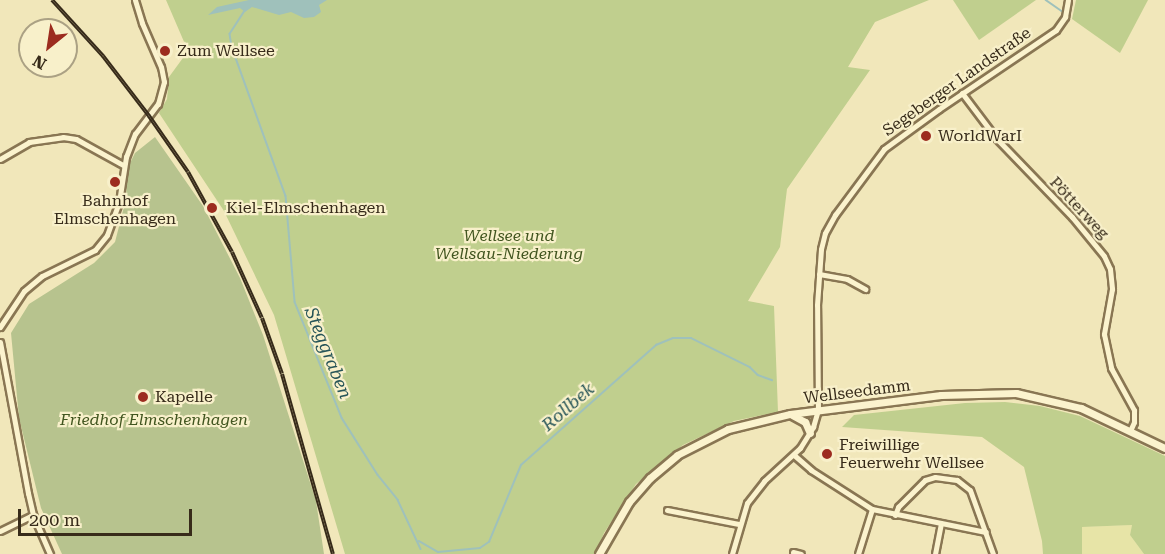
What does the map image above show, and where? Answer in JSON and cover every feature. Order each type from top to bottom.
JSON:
[{"type":"main road","name":"Wellseedamm","points":[[599,554],[628,502],[650,478],[677,455],[728,429],[790,414],[941,395],[1006,392],[1067,403],[1165,448]]},
{"type":"main road","points":[[790,414],[805,422],[810,433]]},
{"type":"street","points":[[1,324],[24,291],[42,276],[95,249],[107,235],[119,202],[123,165],[135,134],[156,108],[163,92],[163,75],[135,0]]},
{"type":"street","name":"Segeberger Landstraße","points":[[732,554],[739,524],[754,492],[794,455],[810,433],[818,410],[819,274],[825,233],[874,160],[894,141],[1061,24],[1068,0]]},
{"type":"street","name":"Pötterweg","points":[[962,93],[996,138],[1072,217],[1104,256],[1110,269],[1112,289],[1104,334],[1111,368],[1134,410],[1130,431]]},
{"type":"street","points":[[0,159],[29,142],[63,137],[76,139],[123,165]]},
{"type":"street","points":[[819,274],[848,279],[865,290]]},
{"type":"street","points":[[0,342],[12,420],[33,515],[50,554]]},
{"type":"street","points":[[794,455],[812,470],[872,509],[986,532]]},
{"type":"street","points":[[895,514],[898,507],[925,480],[935,477],[957,480],[970,490],[993,554]]},
{"type":"street","points":[[858,554],[872,509]]},
{"type":"street","points":[[667,510],[739,524]]},
{"type":"street","points":[[0,531],[33,515]]},
{"type":"street","points":[[935,554],[940,524]]},
{"type":"street","points":[[793,552],[801,554]]},
{"type":"shaded area","points":[[1132,525],[1130,535],[1144,554],[1082,554],[1082,527]]},
{"type":"green space","name":"Wellsee und Wellsau-Niederung","points":[[166,0],[929,0],[875,22],[848,67],[870,70],[787,189],[780,247],[748,301],[774,306],[778,412],[734,421],[683,445],[636,484],[604,533],[595,554],[345,554],[274,315],[224,211],[159,113],[167,99],[169,77],[188,51]]},
{"type":"green space","points":[[953,0],[1036,0],[979,40]]},
{"type":"green space","points":[[1076,0],[1148,0],[1120,53],[1072,19]]},
{"type":"green space","name":"Friedhof Elmschenhagen","points":[[155,137],[203,206],[240,278],[263,335],[316,501],[324,554],[62,554],[41,508],[19,418],[11,333],[29,304],[94,263],[115,242],[125,203],[129,165],[135,153]]},
{"type":"green space","points":[[1005,402],[1040,406],[1080,416],[1165,456],[1165,554],[1144,554],[1130,535],[1132,525],[1082,527],[1082,554],[1043,554],[1024,467],[982,437],[842,427],[854,415],[965,403]]},
{"type":"water","points":[[249,0],[327,0],[319,5],[321,12],[314,17],[304,18],[291,12],[279,15],[252,7],[245,12],[240,8],[208,15],[217,7]]},
{"type":"waterway","points":[[1046,0],[1063,12]]},
{"type":"waterway","name":"Steggraben","points":[[245,11],[230,34],[232,47],[286,196],[295,302],[342,418],[378,475],[398,500],[421,549]]},
{"type":"waterway","name":"Rollbek","points":[[419,541],[438,552],[480,548],[489,542],[521,465],[656,345],[673,338],[691,338],[750,367],[758,375],[772,380]]},
{"type":"railway","points":[[52,0],[103,56],[149,116],[188,172],[232,252],[262,318],[282,374],[333,554]]},
{"type":"place","name":"Zum Wellsee","points":[[165,51]]},
{"type":"place","name":"WorldWarI","points":[[926,136]]},
{"type":"place","name":"Bahnhof Elmschenhagen","points":[[115,182]]},
{"type":"place","name":"Kiel-Elmschenhagen","points":[[212,208]]},
{"type":"place","name":"Kapelle","points":[[143,397]]},
{"type":"place","name":"Freiwillige Feuerwehr Wellsee","points":[[827,454]]}]
